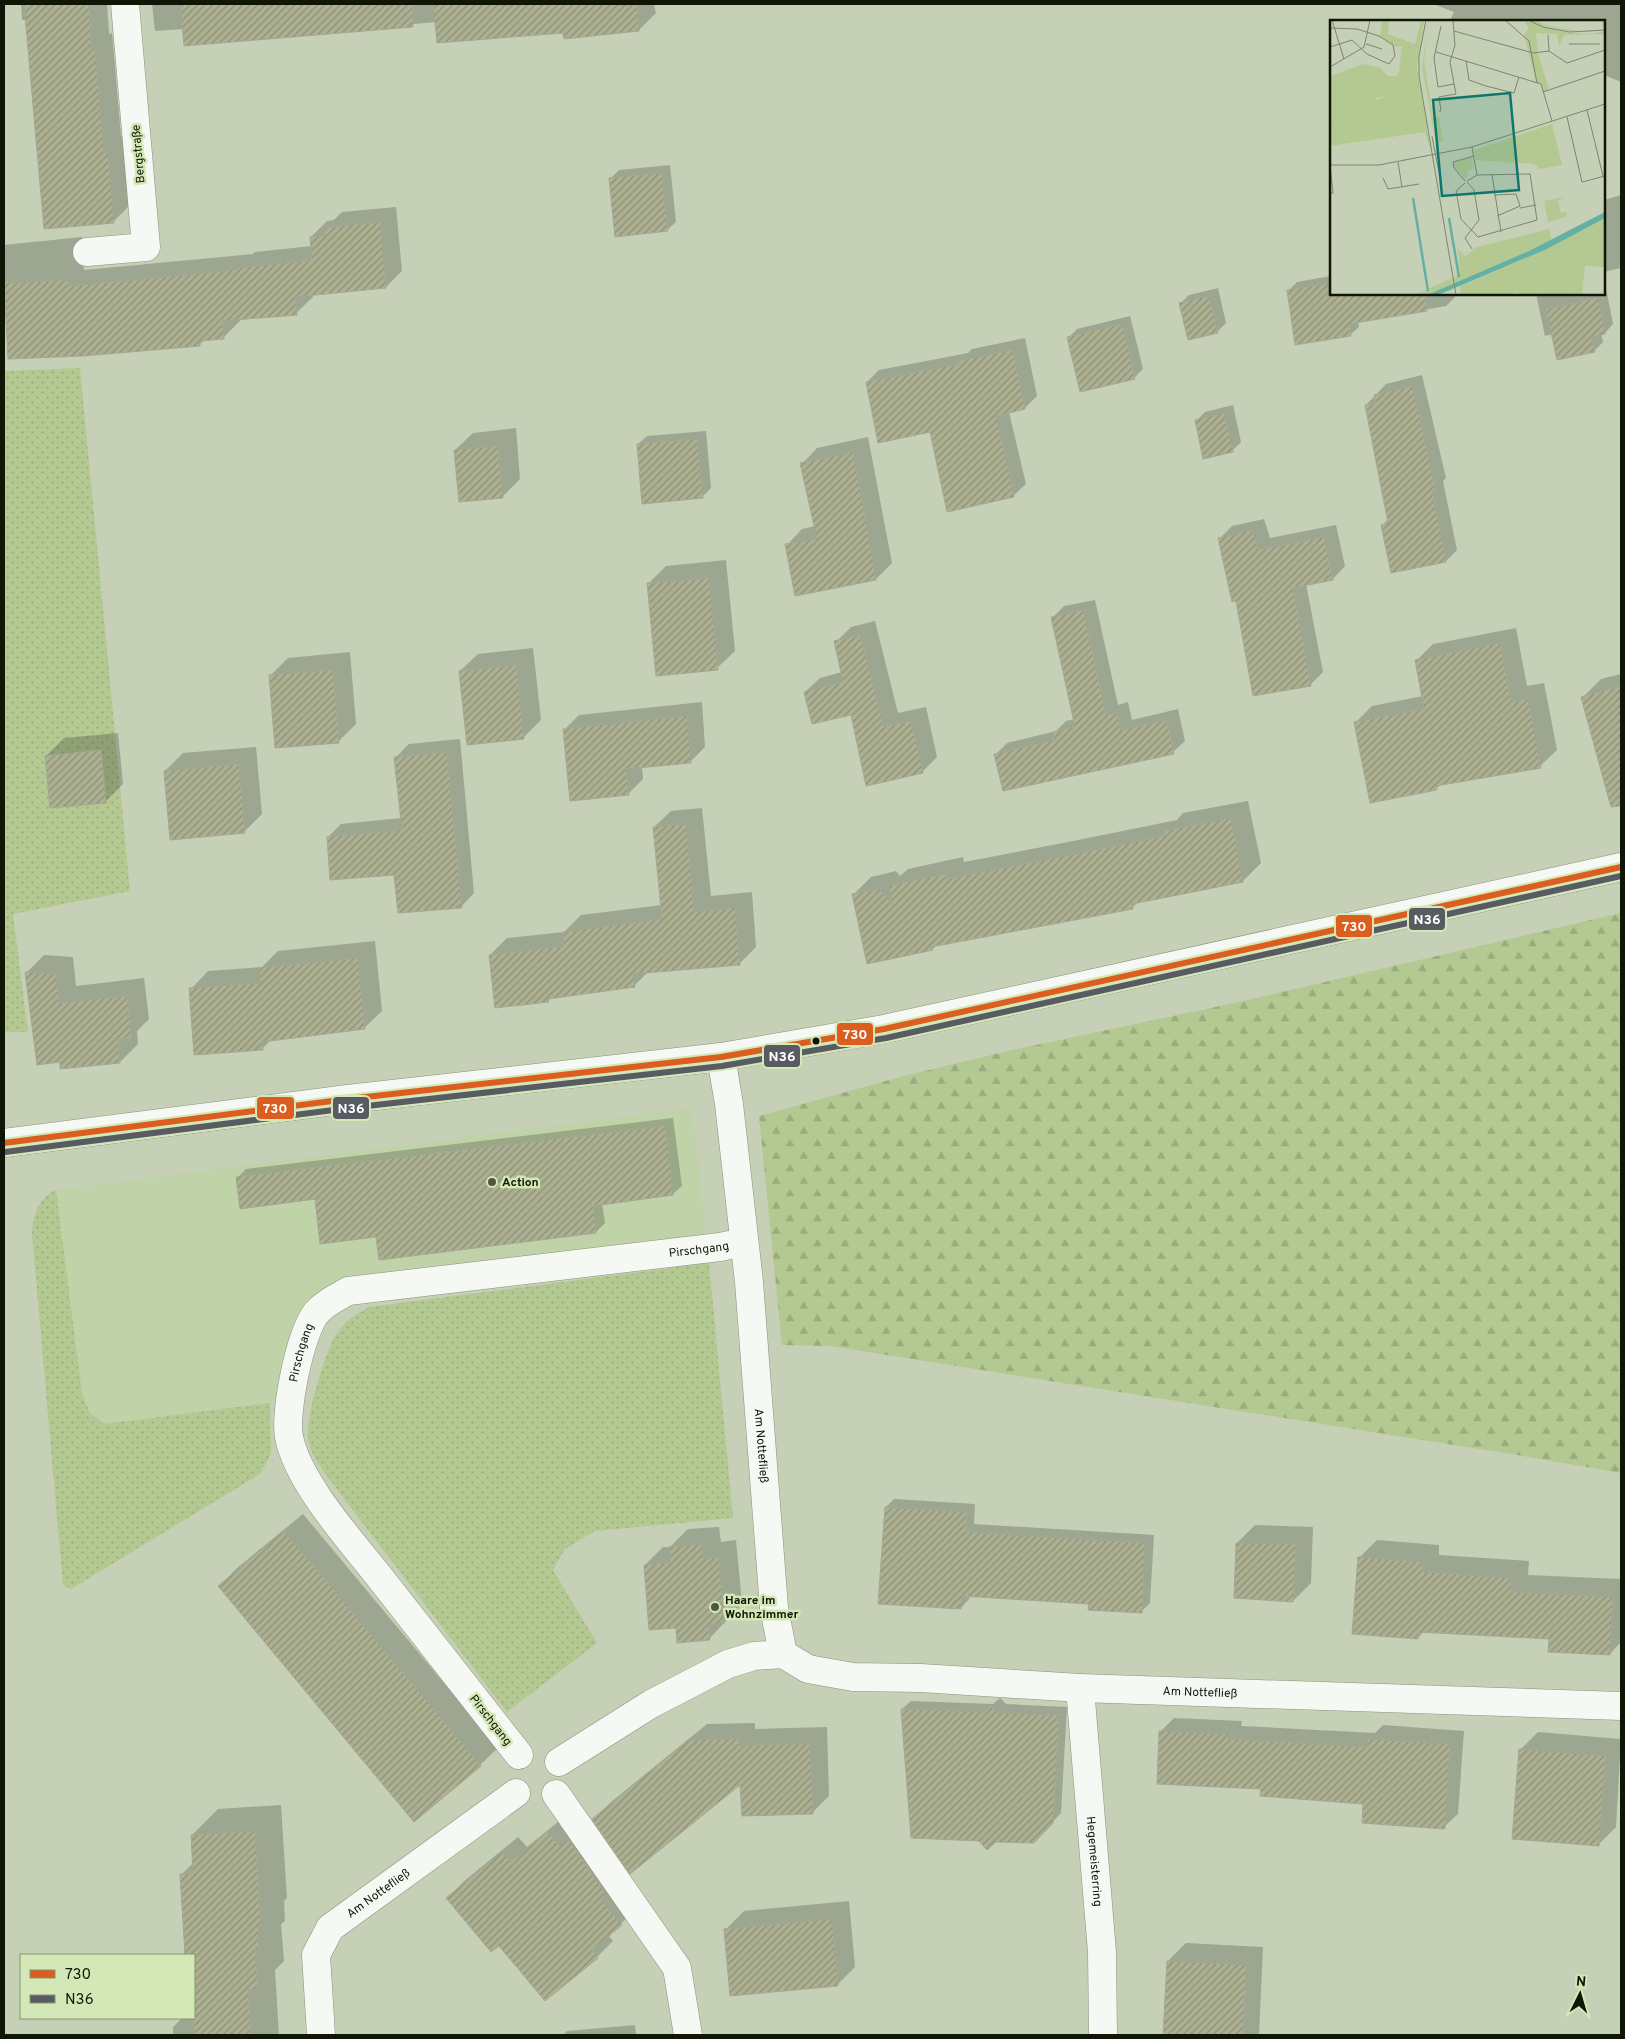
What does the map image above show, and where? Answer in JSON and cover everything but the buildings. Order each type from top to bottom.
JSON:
[{"type":"street","name":"Bergstraße","points":[[87,252],[146,246],[124,4]]},
{"type":"street","points":[[4,1143],[348,1099],[721,1057],[884,1029],[1621,867]]},
{"type":"street","name":"Am Nottefließ","points":[[721,1057],[729,1104],[749,1282],[774,1608],[783,1654],[808,1670],[853,1677],[922,1678],[1080,1688],[1621,1706]]},
{"type":"street","name":"Pirschgang","points":[[519,1756],[328,1511],[299,1466],[289,1436],[288,1413],[304,1340],[318,1310],[348,1291],[710,1248],[744,1242]]},
{"type":"street","points":[[559,1762],[651,1704],[728,1664],[754,1656],[783,1654]]},
{"type":"street","name":"Hegemeisterring","points":[[1080,1688],[1102,1952],[1103,2035]]},
{"type":"street","points":[[529,1750],[540,1750],[551,1754],[559,1762],[563,1779],[556,1794],[546,1800],[536,1802],[525,1800],[516,1793],[511,1784],[510,1773],[513,1763],[519,1756],[529,1750]]},
{"type":"street","name":"Am Nottefließ","points":[[321,2035],[316,1955],[330,1928],[516,1793]]},
{"type":"street","points":[[556,1794],[677,1968],[688,2035]]},
{"type":"shaded area","points":[[692,1108],[706,1235],[345,1285],[283,1392],[270,1403],[104,1424],[90,1413],[82,1393],[56,1190]]},
{"type":"green space","points":[[80,368],[130,891],[13,914],[28,1032],[4,1032],[4,371]]},
{"type":"green space","points":[[1621,913],[1621,1473],[830,1346],[782,1345],[759,1116],[900,1077],[1008,1051],[1239,1002]]},
{"type":"green space","points":[[56,1190],[82,1393],[90,1413],[104,1424],[270,1403],[271,1454],[260,1474],[71,1589],[63,1585],[32,1234],[35,1214],[41,1202]]},
{"type":"green space","points":[[709,1263],[733,1518],[595,1531],[565,1549],[553,1570],[597,1643],[507,1712],[326,1475],[312,1452],[308,1437],[310,1414],[328,1351],[334,1338],[345,1323],[369,1307]]},
{"type":"transit line","name":"730","points":[[4,1143],[348,1099],[721,1057],[884,1029],[1621,867]]},
{"type":"transit line","name":"N36","points":[[5,1152],[349,1108],[722,1066],[886,1038],[1621,876]]},
{"type":"place","name":"Action","points":[[492,1182]]},
{"type":"place","name":"Haare im Wohnzimmer","points":[[715,1607]]}]
